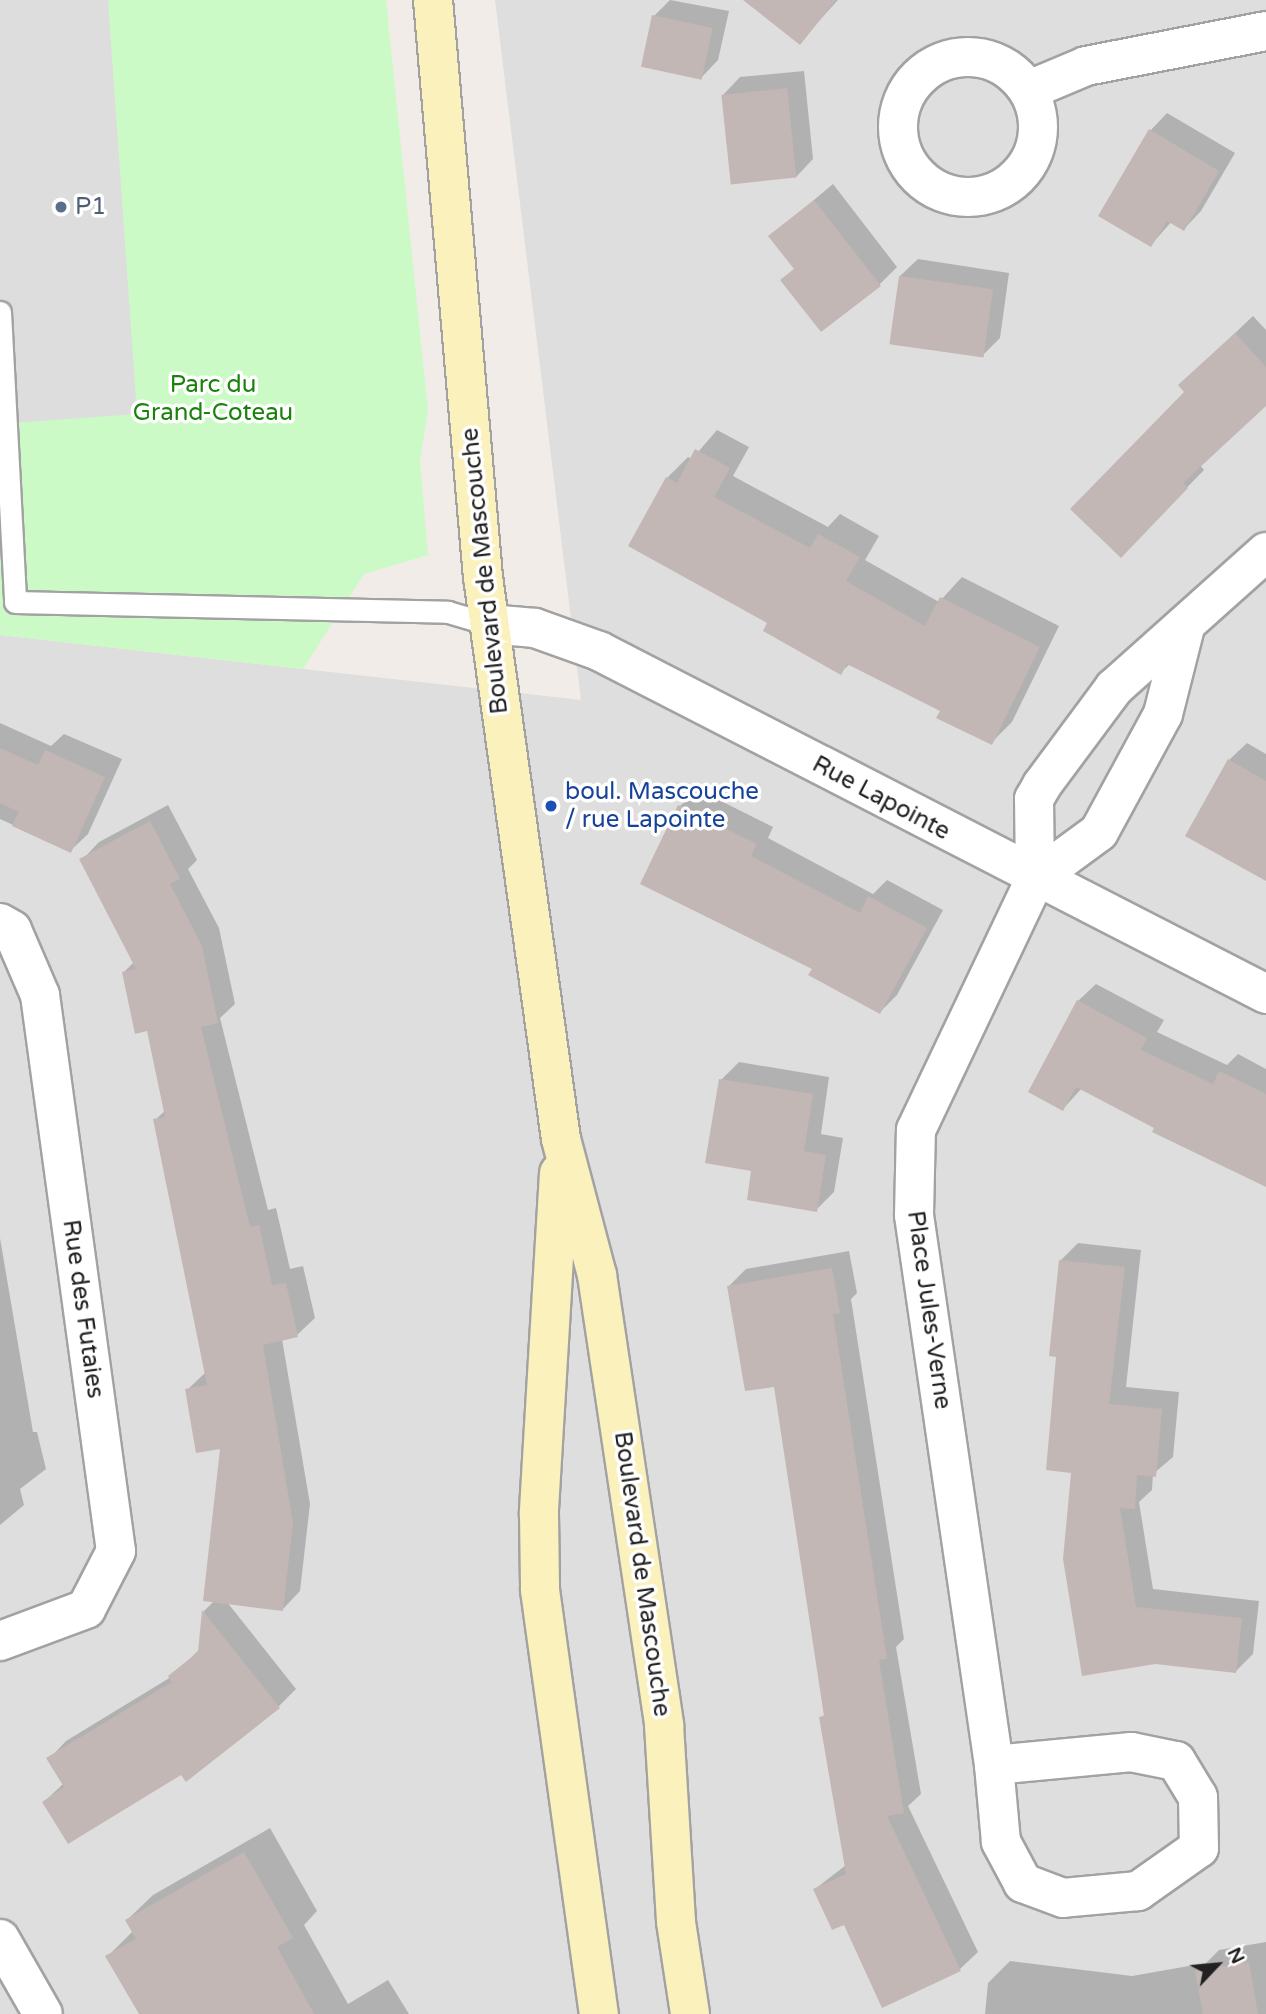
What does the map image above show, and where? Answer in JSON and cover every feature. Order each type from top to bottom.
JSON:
[{"type":"street","name":"Boulevard de Mascouche","points":[[433,0],[489,624],[561,1139],[597,1275],[662,1711],[676,1922],[690,2014]]},
{"type":"street","points":[[1028,90],[1086,66],[1266,31]]},
{"type":"street","points":[[1035,879],[1034,799],[1042,785],[1114,688],[1266,552]]},
{"type":"street","name":"Rue Lapointe","points":[[489,624],[535,628],[588,646],[1035,879],[1266,994]]},
{"type":"street","points":[[1035,879],[1099,832],[1163,714],[1185,627]]},
{"type":"street","name":"Place Jules-Verne","points":[[994,1765],[1131,1752],[1176,1761],[1198,1797],[1199,1848],[1138,1891],[1063,1898],[1023,1883],[1001,1842],[994,1765],[914,1215],[916,1130],[1035,879]]},
{"type":"street","name":"Rue des Futaies","points":[[0,923],[12,930],[40,995],[116,1551],[86,1609],[0,1641]]},
{"type":"street","name":"Boulevard de Mascouche","points":[[561,1139],[539,1514],[540,1590],[599,2014]]},
{"type":"street","points":[[0,1939],[43,2014]]},
{"type":"lane","points":[[0,312],[15,602],[448,612],[489,624]]},
{"type":"shaded area","name":"P1","points":[[0,0],[108,0],[137,414],[0,424]]},
{"type":"shaded area","points":[[495,0],[1266,0],[1266,2014],[0,2014],[0,635],[581,700]]},
{"type":"green space","name":"Parc du Grand-Coteau","points":[[0,0],[386,0],[428,411],[420,460],[428,555],[364,574],[303,669],[0,635]]},
{"type":"building","points":[[743,0],[836,0],[800,45]]},
{"type":"building","points":[[652,15],[713,28],[702,80],[641,67]]},
{"type":"building","points":[[787,88],[796,178],[731,184],[721,95]]},
{"type":"building","points":[[1149,129],[1219,171],[1184,231],[1167,221],[1151,247],[1098,216]]},
{"type":"building","points":[[814,200],[881,286],[821,332],[780,280],[794,269],[768,236]]},
{"type":"building","points":[[899,276],[993,289],[983,358],[889,344]]},
{"type":"building","points":[[1235,333],[1266,367],[1266,406],[1183,483],[1188,488],[1121,558],[1070,509],[1184,392],[1178,385]]},
{"type":"building","points":[[695,449],[730,468],[714,497],[810,548],[818,534],[860,557],[846,581],[925,626],[940,597],[1040,647],[992,745],[936,718],[940,711],[847,664],[841,675],[763,631],[767,623],[628,546],[666,477],[677,483]]},
{"type":"building","points":[[0,748],[38,765],[45,750],[105,777],[71,853],[12,826],[19,812],[0,803]]},
{"type":"building","points":[[1228,759],[1266,781],[1266,881],[1185,836]]},
{"type":"building","points":[[678,805],[757,844],[751,856],[860,913],[868,896],[927,928],[880,1014],[808,975],[812,969],[640,884]]},
{"type":"building","points":[[150,821],[180,879],[170,884],[202,946],[218,1023],[201,1027],[250,1227],[259,1225],[272,1285],[286,1283],[298,1337],[263,1345],[293,1523],[283,1611],[203,1601],[220,1449],[196,1453],[185,1389],[207,1385],[153,1119],[165,1117],[147,1031],[135,1034],[122,972],[136,969],[79,859]]},
{"type":"building","points":[[1077,1000],[1147,1038],[1141,1050],[1213,1084],[1219,1071],[1266,1094],[1266,1187],[1152,1132],[1154,1128],[1076,1087],[1063,1111],[1028,1092]]},
{"type":"building","points":[[719,1079],[813,1094],[804,1151],[826,1155],[817,1212],[747,1200],[751,1171],[705,1163]]},
{"type":"building","points":[[1059,1260],[1125,1267],[1109,1404],[1162,1409],[1156,1477],[1137,1475],[1135,1509],[1120,1508],[1136,1607],[1242,1618],[1236,1673],[1155,1664],[1082,1676],[1063,1559],[1071,1473],[1046,1470],[1056,1357],[1049,1356]]},
{"type":"building","points":[[832,1268],[840,1313],[833,1314],[887,1659],[879,1660],[904,1813],[887,1816],[961,1971],[882,2008],[844,1925],[832,1930],[813,1889],[846,1874],[819,1717],[824,1716],[774,1387],[745,1391],[727,1286]]},
{"type":"building","points":[[202,1610],[280,1708],[186,1782],[181,1775],[68,1844],[42,1802],[64,1787],[46,1758],[172,1682],[168,1676],[198,1652]]},
{"type":"building","points":[[244,1852],[293,1938],[277,1947],[314,2014],[139,2014],[105,1956],[136,1939],[125,1920]]},
{"type":"building","points":[[1249,1962],[1258,2014],[1203,2014],[1195,1971]]},
{"type":"place","name":"P1","points":[[61,207]]},
{"type":"place","name":"boul. Mascouche / rue Lapointe","points":[[551,806]]}]
